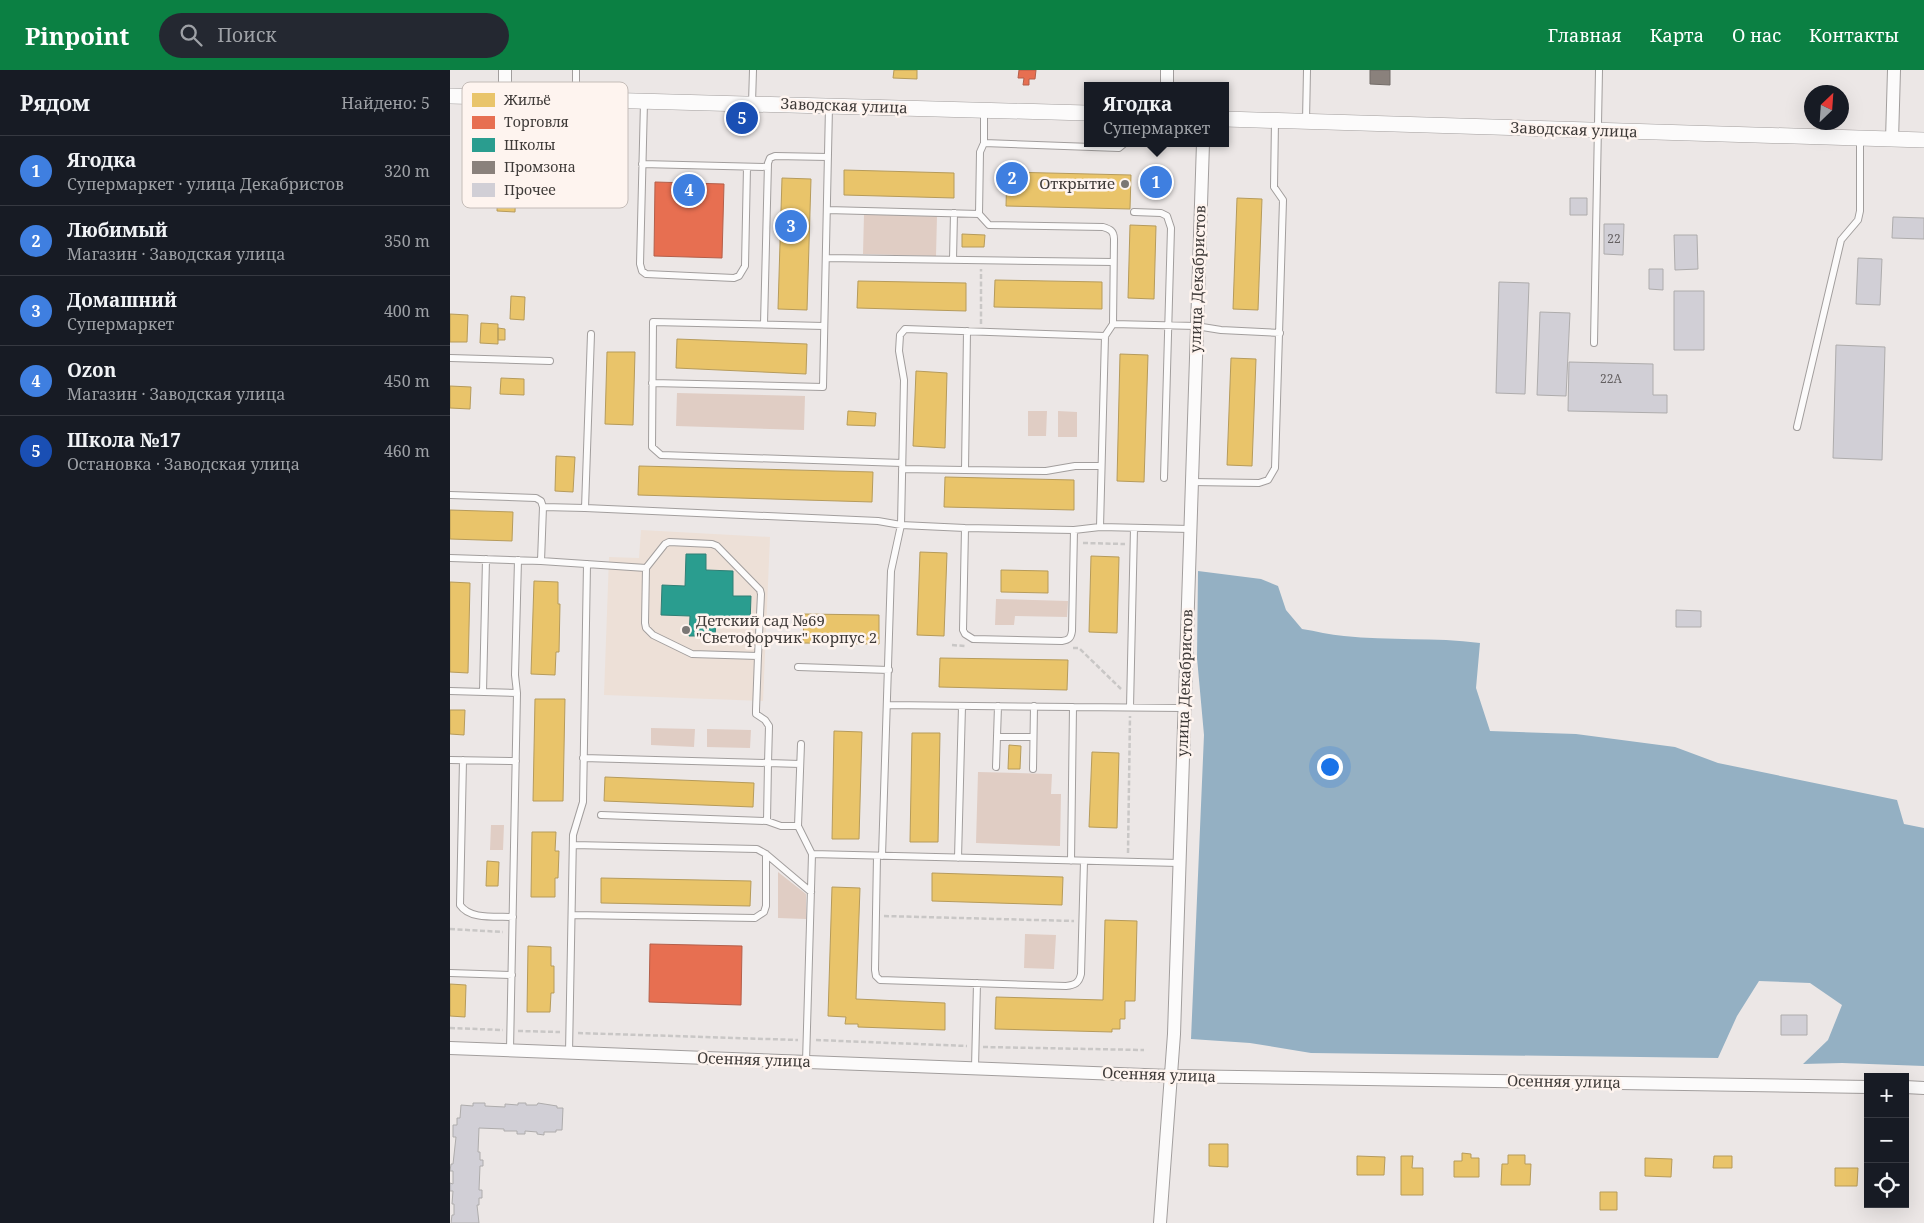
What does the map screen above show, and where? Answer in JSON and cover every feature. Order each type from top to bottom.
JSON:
[{"type":"street","points":[[1892,140],[1894,70]]},
{"type":"street","name":"Заводская улица","points":[[628,101],[1084,114]]},
{"type":"street","name":"Заводская улица","points":[[1229,119],[1924,140]]},
{"type":"street","name":"улица Декабристов","points":[[1160,1223],[1174,1034],[1202,147]]},
{"type":"street","name":"Осенняя улица","points":[[450,1048],[1170,1076],[1864,1087]]},
{"type":"street","points":[[1909,1087],[1924,1088]]},
{"type":"lane","points":[[752,103],[753,70]]},
{"type":"lane","points":[[1306,122],[1307,70]]},
{"type":"lane","points":[[1594,343],[1599,70]]},
{"type":"lane","points":[[644,101],[640,264],[642,271],[652,275],[734,278],[739,276],[745,266],[747,167]]},
{"type":"lane","points":[[652,383],[823,387],[830,105]]},
{"type":"lane","points":[[984,110],[984,143],[980,152],[979,214],[989,225],[1103,227],[1114,233],[1113,324],[1105,336],[1100,527]]},
{"type":"lane","points":[[1192,482],[1259,482],[1268,480],[1275,468],[1283,200],[1274,187],[1276,121]]},
{"type":"lane","points":[[1797,427],[1842,240],[1858,220],[1860,211],[1860,139]]},
{"type":"lane","points":[[984,143],[1084,147]]},
{"type":"lane","points":[[1092,147],[1120,147]]},
{"type":"lane","points":[[764,324],[768,167],[770,158],[775,156],[828,157]]},
{"type":"lane","points":[[642,164],[768,167]]},
{"type":"lane","points":[[827,210],[979,214]]},
{"type":"lane","points":[[1134,212],[1162,213],[1170,220],[1164,478]]},
{"type":"lane","points":[[953,260],[954,213]]},
{"type":"lane","points":[[826,258],[1114,262]]},
{"type":"lane","points":[[824,326],[653,322],[652,447],[661,455],[965,470],[1046,471],[1076,466],[1101,466]]},
{"type":"lane","points":[[1113,324],[1196,326],[1221,330],[1280,333]]},
{"type":"lane","points":[[1084,861],[1081,974],[1080,981],[1074,985],[880,980],[876,976],[875,916],[880,856],[892,571],[901,525],[904,380],[899,351],[900,335],[904,329],[1105,336]]},
{"type":"lane","points":[[965,470],[967,331]]},
{"type":"lane","points":[[585,508],[591,334]]},
{"type":"lane","points":[[450,358],[550,361]]},
{"type":"lane","points":[[450,495],[536,498],[541,501],[543,507],[542,560]]},
{"type":"lane","points":[[543,507],[878,522],[965,528],[1074,530],[1100,527],[1190,529]]},
{"type":"lane","points":[[965,528],[963,630],[965,634],[973,639],[1062,641],[1068,640],[1072,636],[1074,530]]},
{"type":"lane","points":[[1130,707],[1134,528]]},
{"type":"lane","points":[[758,656],[692,654],[653,635],[646,628],[646,568],[665,544],[669,542],[712,544],[717,546],[760,590],[761,594],[756,714],[765,720],[769,726],[766,821]]},
{"type":"lane","points":[[450,558],[542,560],[646,568]]},
{"type":"lane","points":[[483,692],[486,559]]},
{"type":"lane","points":[[510,1050],[518,560]]},
{"type":"lane","points":[[569,1053],[573,835],[583,802],[587,564]]},
{"type":"lane","points":[[798,667],[889,670]]},
{"type":"lane","points":[[450,692],[517,693]]},
{"type":"lane","points":[[887,705],[1184,708]]},
{"type":"lane","points":[[958,858],[962,706]]},
{"type":"lane","points":[[996,767],[998,706]]},
{"type":"lane","points":[[1033,769],[1034,706]]},
{"type":"lane","points":[[1070,860],[1073,706]]},
{"type":"lane","points":[[997,737],[1034,737]]},
{"type":"lane","points":[[801,744],[798,826],[812,854],[806,1062]]},
{"type":"lane","points":[[583,758],[800,764]]},
{"type":"lane","points":[[450,760],[516,761]]},
{"type":"lane","points":[[463,760],[460,905],[464,911],[471,915],[513,917]]},
{"type":"lane","points":[[601,815],[766,821],[781,826],[798,826]]},
{"type":"lane","points":[[573,846],[757,849],[766,854],[810,892]]},
{"type":"lane","points":[[572,915],[756,918],[764,912],[766,906],[766,854]]},
{"type":"lane","points":[[812,854],[1179,863]]},
{"type":"lane","points":[[450,973],[512,975]]},
{"type":"lane","points":[[975,1068],[977,983]]},
{"type":"path","points":[[981,260],[981,332]]},
{"type":"path","points":[[1082,543],[1134,544]]},
{"type":"path","points":[[1079,648],[1080,639]]},
{"type":"path","points":[[952,645],[972,646]]},
{"type":"path","points":[[1070,648],[1079,648],[1131,699]]},
{"type":"path","points":[[1128,862],[1130,707]]},
{"type":"path","points":[[875,916],[1083,922]]},
{"type":"path","points":[[450,929],[513,932]]},
{"type":"shaded area","points":[[864,214],[937,216],[936,256],[863,254]]},
{"type":"shaded area","points":[[677,393],[805,396],[804,430],[676,426]]},
{"type":"shaded area","points":[[1028,411],[1047,411],[1046,436],[1028,436]]},
{"type":"shaded area","points":[[1058,411],[1077,412],[1077,437],[1058,437]]},
{"type":"shaded area","name":"Детский сад №69 \"Светофорчик\" корпус 2","points":[[641,530],[770,537],[763,701],[604,695],[609,557],[639,558]]},
{"type":"shaded area","points":[[996,599],[1068,601],[1067,617],[1015,616],[1014,625],[995,625]]},
{"type":"shaded area","points":[[651,728],[695,729],[694,747],[651,745]]},
{"type":"shaded area","points":[[707,729],[751,730],[750,748],[707,747]]},
{"type":"shaded area","points":[[978,772],[1052,774],[1051,794],[1061,794],[1060,846],[976,843]]},
{"type":"shaded area","points":[[491,825],[504,825],[503,850],[490,850]]},
{"type":"shaded area","points":[[778,872],[806,894],[806,919],[778,918]]},
{"type":"shaded area","points":[[1025,934],[1056,935],[1054,969],[1024,968]]},
{"type":"water","points":[[1198,571],[1261,579],[1278,586],[1286,610],[1302,629],[1334,635],[1480,643],[1476,688],[1490,731],[1576,734],[1675,747],[1718,763],[1897,800],[1904,824],[1924,828],[1924,1066],[1842,1063],[1803,1064],[1828,1040],[1842,1005],[1810,983],[1759,981],[1737,1016],[1718,1058],[1311,1053],[1250,1043],[1191,1039],[1204,735],[1197,658]]},
{"type":"building: Жильё","points":[[894,70],[917,70],[917,79],[893,78]]},
{"type":"building: Жильё","points":[[735,115],[748,116],[747,121],[735,120]]},
{"type":"building: Жильё","points":[[844,170],[954,173],[954,198],[844,195]]},
{"type":"building: Жильё","points":[[1007,172],[1131,175],[1130,209],[1006,206]]},
{"type":"building: Жильё","points":[[782,178],[811,179],[807,310],[778,309]]},
{"type":"building: Жильё","points":[[1237,198],[1262,199],[1258,310],[1233,309]]},
{"type":"building: Жильё","points":[[497,208],[515,208],[515,212],[497,211]]},
{"type":"building: Жильё","points":[[1130,225],[1156,226],[1154,299],[1128,298]]},
{"type":"building: Жильё","points":[[962,234],[985,235],[984,247],[962,247]]},
{"type":"building: Жильё","points":[[995,280],[1102,282],[1102,309],[994,307]]},
{"type":"building: Жильё","points":[[858,281],[966,283],[966,311],[857,308]]},
{"type":"building: Жильё","points":[[511,296],[525,297],[524,320],[510,319]]},
{"type":"building: Жильё","points":[[450,314],[468,315],[467,342],[450,342]]},
{"type":"building: Жильё","points":[[481,323],[498,324],[498,344],[480,343]]},
{"type":"building: Жильё","points":[[498,328],[505,329],[505,340],[498,340]]},
{"type":"building: Жильё","points":[[677,339],[807,344],[806,374],[676,368]]},
{"type":"building: Жильё","points":[[607,352],[635,352],[633,425],[605,424]]},
{"type":"building: Жильё","points":[[1120,354],[1148,355],[1144,482],[1117,481]]},
{"type":"building: Жильё","points":[[1231,358],[1256,359],[1252,466],[1227,465]]},
{"type":"building: Жильё","points":[[916,371],[947,373],[945,448],[913,446]]},
{"type":"building: Жильё","points":[[501,378],[524,379],[524,395],[500,394]]},
{"type":"building: Жильё","points":[[450,386],[471,387],[470,409],[450,408]]},
{"type":"building: Жильё","points":[[848,411],[876,413],[875,426],[847,425]]},
{"type":"building: Жильё","points":[[556,456],[575,457],[573,492],[555,491]]},
{"type":"building: Жильё","points":[[639,466],[873,472],[872,502],[638,495]]},
{"type":"building: Жильё","points":[[945,477],[1074,480],[1074,510],[944,507]]},
{"type":"building: Жильё","points":[[450,510],[513,512],[512,541],[450,539]]},
{"type":"building: Жильё","points":[[920,552],[947,553],[944,636],[917,635]]},
{"type":"building: Жильё","points":[[1091,556],[1119,557],[1117,633],[1089,632]]},
{"type":"building: Жильё","points":[[1001,570],[1048,571],[1048,593],[1001,592]]},
{"type":"building: Жильё","points":[[534,581],[558,582],[558,604],[560,604],[559,652],[556,652],[555,675],[531,674]]},
{"type":"building: Жильё","points":[[450,582],[470,583],[468,673],[450,672]]},
{"type":"building: Жильё","points":[[804,614],[879,615],[879,644],[803,643]]},
{"type":"building: Жильё","points":[[940,658],[1068,660],[1067,690],[939,687]]},
{"type":"building: Жильё","points":[[535,699],[565,699],[563,801],[533,801]]},
{"type":"building: Жильё","points":[[450,710],[465,710],[464,735],[450,734]]},
{"type":"building: Жильё","points":[[834,731],[862,732],[859,839],[832,839]]},
{"type":"building: Жильё","points":[[912,733],[940,733],[938,842],[910,842]]},
{"type":"building: Жильё","points":[[1009,745],[1021,746],[1020,769],[1008,769]]},
{"type":"building: Жильё","points":[[1092,752],[1119,753],[1117,828],[1089,827]]},
{"type":"building: Жильё","points":[[605,777],[754,783],[753,807],[604,801]]},
{"type":"building: Жильё","points":[[532,832],[556,832],[555,851],[559,851],[558,878],[555,878],[555,897],[531,897]]},
{"type":"building: Жильё","points":[[487,861],[499,862],[498,886],[486,886]]},
{"type":"building: Жильё","points":[[932,873],[1063,877],[1062,905],[932,901]]},
{"type":"building: Жильё","points":[[601,878],[751,881],[750,906],[601,903]]},
{"type":"building: Жильё","points":[[832,887],[860,888],[856,999],[945,1003],[945,1030],[858,1027],[858,1024],[845,1024],[846,1017],[828,1016]]},
{"type":"building: Жильё","points":[[1105,920],[1137,921],[1135,1001],[1125,1001],[1125,1019],[1120,1019],[1120,1029],[1112,1029],[1112,1032],[995,1029],[996,997],[1103,1000]]},
{"type":"building: Жильё","points":[[528,946],[551,947],[551,966],[554,966],[554,993],[551,993],[550,1012],[527,1012]]},
{"type":"building: Жильё","points":[[450,984],[466,985],[465,1017],[450,1016]]},
{"type":"building: Жильё","points":[[1209,1144],[1228,1144],[1228,1167],[1209,1166]]},
{"type":"building: Жильё","points":[[1462,1153],[1471,1154],[1471,1158],[1479,1158],[1479,1177],[1454,1177],[1454,1161],[1462,1161]]},
{"type":"building: Жильё","points":[[1508,1155],[1525,1155],[1525,1164],[1531,1164],[1530,1185],[1501,1185],[1502,1164],[1508,1164]]},
{"type":"building: Жильё","points":[[1357,1156],[1385,1157],[1384,1175],[1357,1175]]},
{"type":"building: Жильё","points":[[1401,1156],[1413,1156],[1412,1168],[1423,1168],[1423,1195],[1401,1195]]},
{"type":"building: Жильё","points":[[1714,1156],[1732,1156],[1732,1168],[1713,1168]]},
{"type":"building: Жильё","points":[[1645,1158],[1672,1159],[1671,1177],[1645,1176]]},
{"type":"building: Жильё","points":[[1835,1168],[1858,1168],[1857,1186],[1835,1186]]},
{"type":"building: Жильё","points":[[1600,1192],[1617,1192],[1617,1210],[1600,1210]]},
{"type":"building: Торговля","points":[[1019,70],[1036,70],[1035,79],[1029,79],[1029,85],[1023,85],[1024,78],[1018,78]]},
{"type":"building: Торговля","points":[[1148,168],[1165,168],[1164,196],[1147,195]]},
{"type":"building: Торговля","points":[[655,182],[724,184],[722,258],[654,256]]},
{"type":"building: Торговля","points":[[650,944],[742,946],[741,1005],[649,1002]]},
{"type":"building: Школы","points":[[686,554],[706,554],[706,570],[733,571],[733,596],[751,596],[750,624],[716,622],[715,636],[689,636],[690,616],[661,615],[662,585],[685,586]]},
{"type":"building: Промзона","points":[[1370,70],[1390,70],[1390,85],[1370,84]]},
{"type":"building: Прочее","points":[[1570,198],[1587,198],[1587,215],[1570,215]]},
{"type":"building: Прочее","points":[[1893,217],[1924,218],[1924,239],[1892,238]]},
{"type":"building: Прочее","points":[[1604,224],[1624,224],[1623,255],[1604,254]]},
{"type":"building: Прочее","points":[[1674,235],[1697,235],[1698,269],[1675,270]]},
{"type":"building: Прочее","points":[[1858,258],[1882,259],[1880,305],[1856,304]]},
{"type":"building: Прочее","points":[[1649,269],[1663,269],[1663,290],[1649,289]]},
{"type":"building: Прочее","points":[[1499,282],[1529,283],[1525,394],[1496,393]]},
{"type":"building: Прочее","points":[[1674,291],[1704,291],[1704,350],[1674,350]]},
{"type":"building: Прочее","points":[[1540,312],[1570,313],[1566,396],[1537,395]]},
{"type":"building: Прочее","points":[[1836,345],[1885,347],[1882,460],[1833,458]]},
{"type":"building: Прочее","points":[[1569,362],[1653,364],[1653,395],[1667,395],[1667,413],[1568,411]]},
{"type":"building: Прочее","points":[[1676,610],[1701,611],[1701,627],[1676,627]]},
{"type":"building: Прочее","points":[[1781,1015],[1807,1015],[1807,1035],[1781,1035]]},
{"type":"building: Прочее","points":[[473,1103],[505,1107],[505,1104],[518,1105],[518,1103],[537,1105],[538,1103],[557,1106],[557,1108],[563,1108],[562,1130],[544,1132],[544,1135],[537,1134],[537,1132],[525,1131],[525,1134],[517,1134],[517,1131],[479,1128],[478,1152],[480,1152],[480,1160],[483,1160],[483,1166],[480,1166],[479,1190],[482,1190],[482,1198],[479,1198],[479,1205],[477,1205],[479,1223],[451,1223],[452,1215],[454,1215],[454,1204],[452,1204],[453,1191],[450,1191],[450,1183],[453,1184],[453,1171],[450,1171],[451,1164],[453,1164],[456,1137],[453,1137],[453,1125],[457,1125],[457,1118],[460,1118],[461,1105],[473,1106]]},
{"type":"place","name":"Школа №17","points":[[742,118]]},
{"type":"place","name":"Любимый","points":[[1012,178]]},
{"type":"place","name":"Ягодка","points":[[1156,182]]},
{"type":"place","name":"Открытие","points":[[1125,184]]},
{"type":"place","name":"Ozon","points":[[689,190]]},
{"type":"place","name":"Домашний","points":[[791,226]]},
{"type":"place","name":"Детский сад №69 \"Светофорчик\" корпус 2","points":[[686,630]]}]
